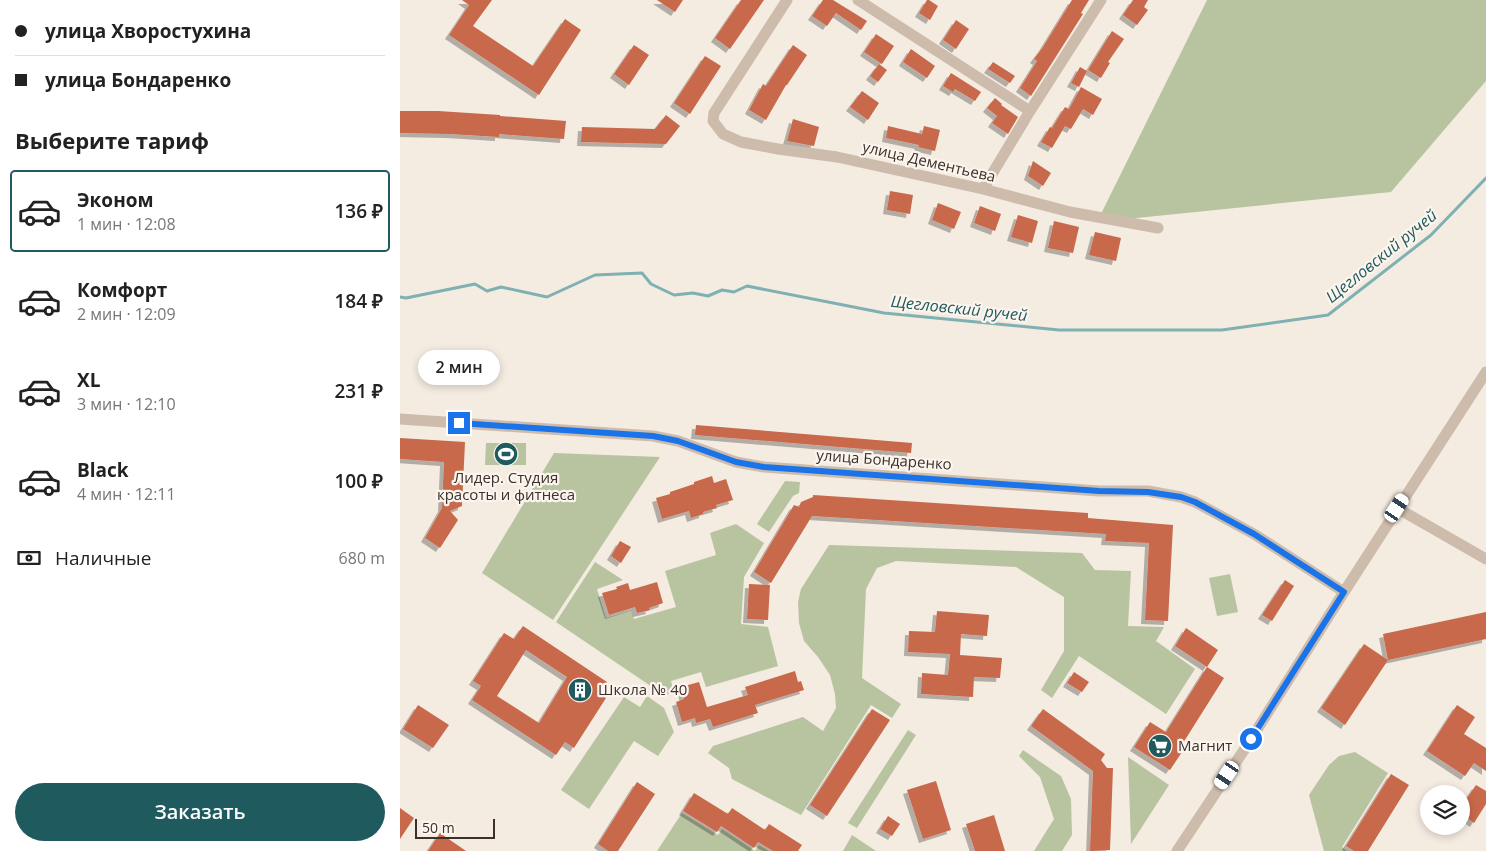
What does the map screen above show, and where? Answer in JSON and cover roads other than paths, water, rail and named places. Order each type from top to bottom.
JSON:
[{"type":"street","name":"улица Дементьева","points":[[787,0],[714,113],[713,121],[723,134],[741,142],[837,157],[983,189],[1070,212],[1158,228]]},
{"type":"street","points":[[858,0],[1030,111]]},
{"type":"street","points":[[983,189],[1101,0]]},
{"type":"street","points":[[1178,851],[1486,372]]},
{"type":"street","name":"улица Бондаренко","points":[[400,419],[653,436],[678,441],[736,462],[764,467],[1099,491],[1148,492],[1181,497],[1206,507],[1254,534],[1344,592]]},
{"type":"street","points":[[1397,508],[1486,559]]},
{"type":"waterway","name":"Щегловский ручей","points":[[400,297],[406,298],[475,284],[487,291],[501,287],[547,297],[595,275],[642,273],[651,284],[674,295],[693,293],[708,296],[722,290],[734,292],[747,286],[884,313],[1059,330],[1222,330],[1328,315],[1431,235],[1486,178]]},
{"type":"place","name":"Лидер. Студия красоты и фитнеса","points":[[506,454]]},
{"type":"place","name":"Школа № 40","points":[[580,690]]},
{"type":"place","name":"Магнит","points":[[1160,746]]}]
